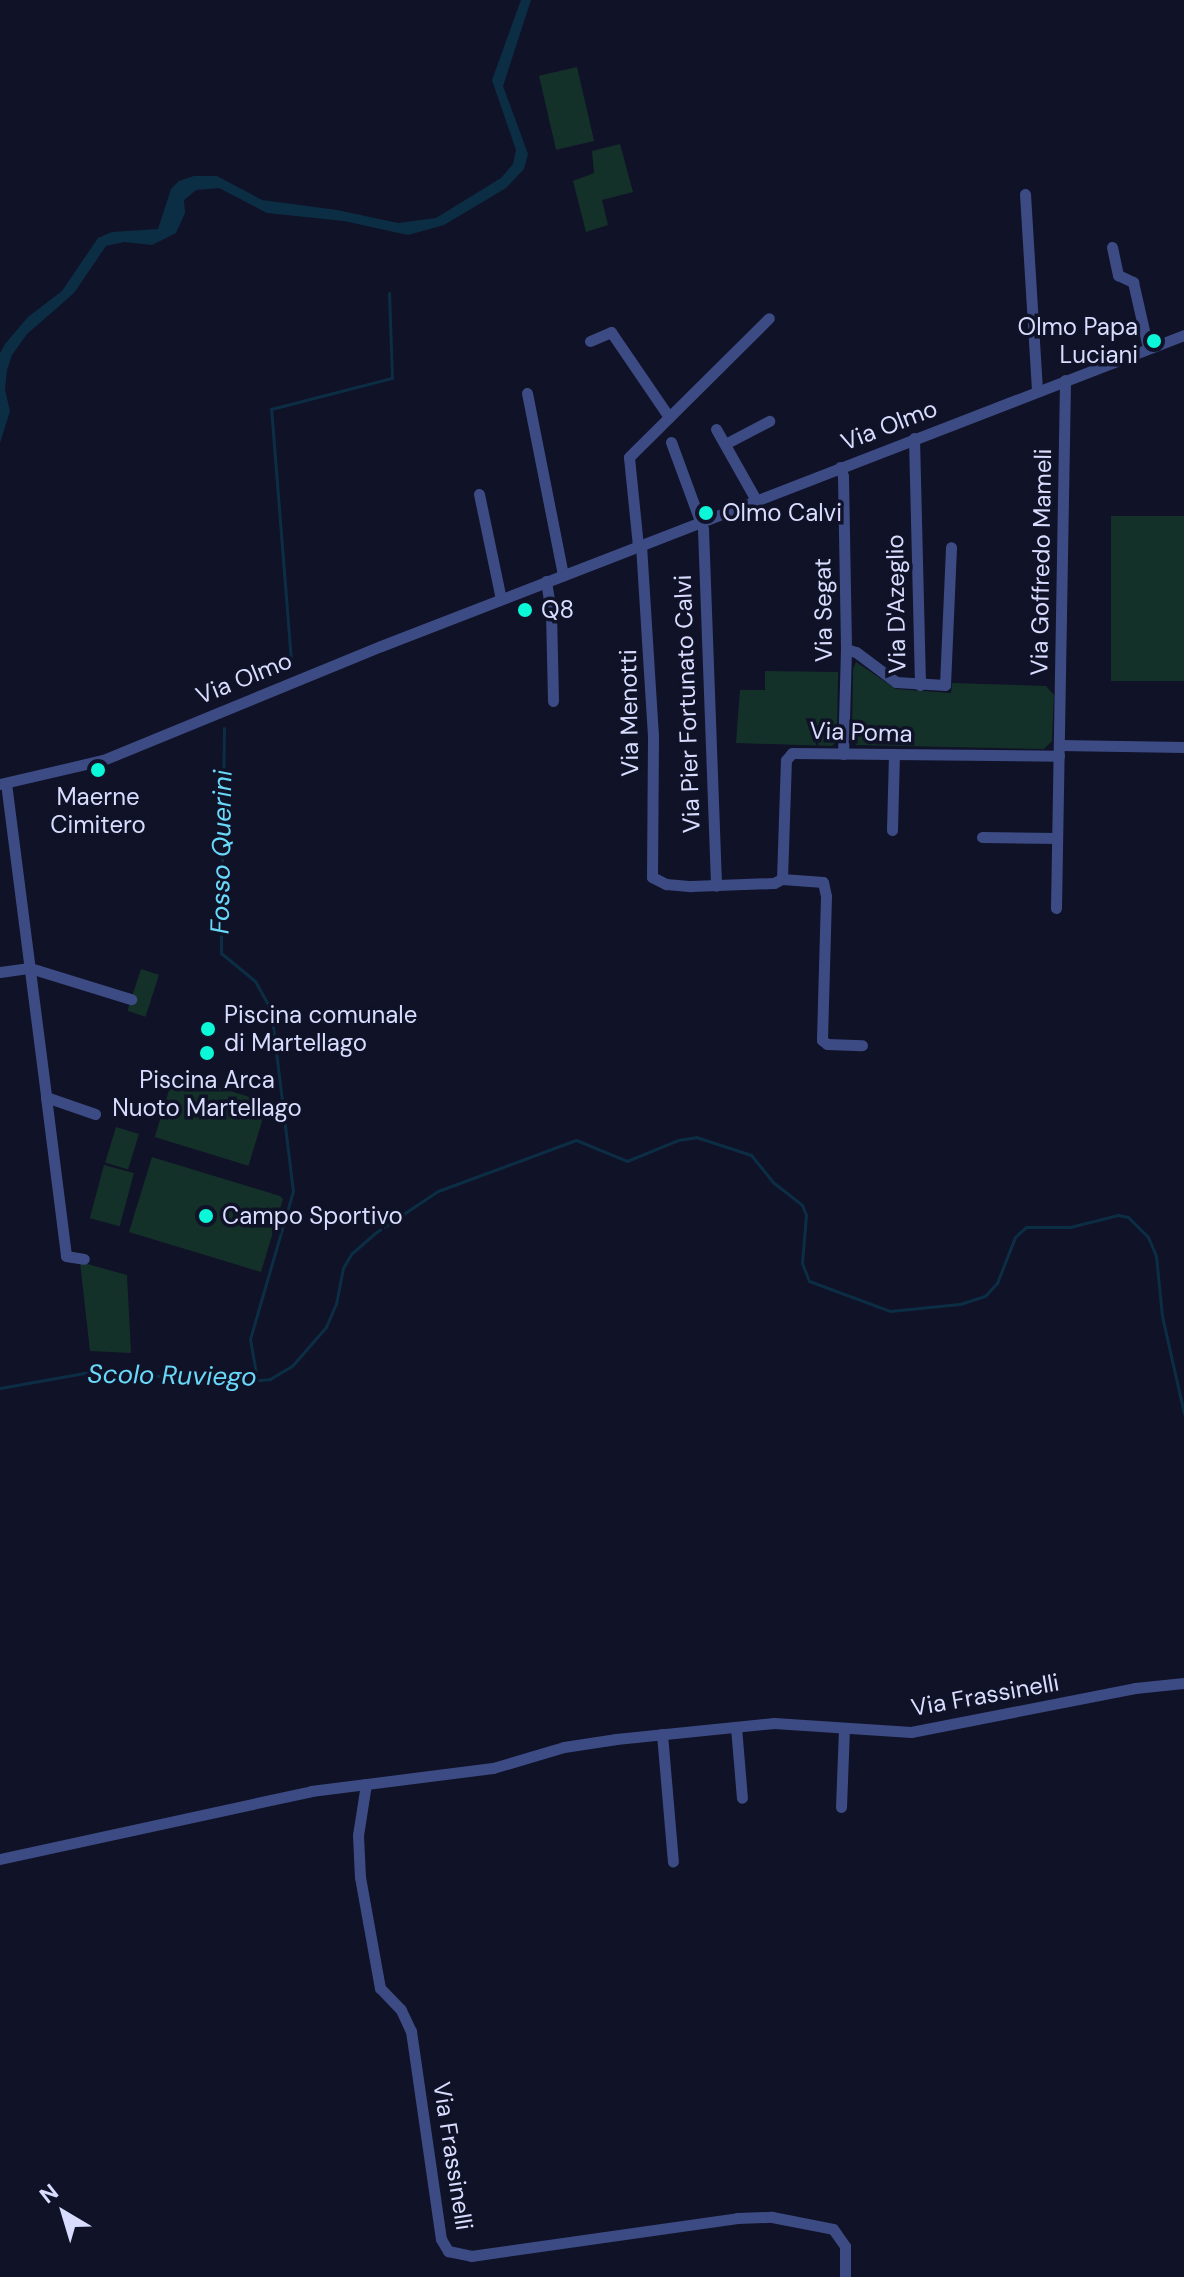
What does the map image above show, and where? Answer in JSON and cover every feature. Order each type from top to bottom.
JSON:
[{"type":"street","points":[[1025,194],[1037,391]]},
{"type":"street","points":[[1112,247],[1118,275],[1133,282],[1148,348]]},
{"type":"street","points":[[590,341],[611,332],[669,417],[769,318]]},
{"type":"street","name":"Via Olmo","points":[[3,784],[103,760],[546,581],[1184,335]]},
{"type":"street","name":"Via Goffredo Mameli","points":[[1056,908],[1065,380]]},
{"type":"street","points":[[527,393],[563,575]]},
{"type":"street","name":"Via Menotti","points":[[669,417],[629,457],[639,545],[653,738],[651,872],[654,879],[666,884],[716,886]]},
{"type":"street","points":[[725,444],[769,421]]},
{"type":"street","points":[[716,429],[756,500]]},
{"type":"street","name":"Via D'Azeglio","points":[[846,649],[856,652],[896,682],[920,685],[914,438]]},
{"type":"street","points":[[671,442],[701,521]]},
{"type":"street","name":"Via Segat","points":[[840,467],[846,649],[843,754]]},
{"type":"street","points":[[479,494],[501,599]]},
{"type":"street","name":"Via Pier Fortunato Calvi","points":[[701,521],[716,886]]},
{"type":"street","points":[[920,685],[943,687],[947,681],[951,547]]},
{"type":"street","points":[[546,581],[551,612],[553,701]]},
{"type":"street","name":"Via Poma","points":[[782,879],[786,760],[797,752],[894,756],[1184,747]]},
{"type":"street","points":[[892,830],[894,756]]},
{"type":"street","points":[[3,784],[66,1256],[84,1259]]},
{"type":"street","points":[[982,837],[1057,838]]},
{"type":"street","points":[[716,886],[774,883],[782,879],[825,884],[822,1040],[827,1044],[862,1045]]},
{"type":"street","points":[[0,972],[27,968],[131,999]]},
{"type":"street","points":[[46,1097],[95,1114]]},
{"type":"street","name":"Via Frassinelli","points":[[0,1859],[311,1791],[493,1768],[564,1747],[774,1723],[898,1732],[942,1728],[1135,1688],[1184,1683]]},
{"type":"street","points":[[736,1727],[742,1798]]},
{"type":"street","points":[[841,1807],[844,1729]]},
{"type":"street","points":[[662,1734],[673,1862]]},
{"type":"street","name":"Via Frassinelli","points":[[366,1784],[358,1835],[360,1877],[380,1988],[401,2010],[411,2031],[441,2239],[448,2251],[471,2256],[737,2218],[772,2217],[833,2229],[845,2246],[845,2277]]},
{"type":"green space","points":[[577,67],[594,141],[556,150],[539,76]]},
{"type":"green space","points":[[620,144],[633,192],[602,200],[608,225],[586,232],[573,181],[594,173],[592,151]]},
{"type":"green space","points":[[1111,516],[1184,516],[1184,681],[1111,681]]},
{"type":"green space","points":[[856,662],[896,689],[951,693],[952,683],[1046,686],[1054,695],[1052,741],[1044,749],[856,745],[852,735],[853,669]]},
{"type":"green space","points":[[765,671],[838,672],[837,741],[832,746],[736,743],[740,690],[765,690]]},
{"type":"green space","points":[[141,969],[159,975],[145,1017],[127,1011]]},
{"type":"green space","points":[[174,1074],[268,1103],[248,1166],[155,1137]]},
{"type":"green space","points":[[116,1127],[139,1134],[128,1169],[105,1162]]},
{"type":"green space","name":"Campo Sportivo","points":[[152,1157],[283,1199],[261,1272],[129,1232]]},
{"type":"green space","points":[[104,1165],[134,1173],[120,1226],[90,1218]]},
{"type":"green space","points":[[80,1262],[127,1275],[131,1353],[90,1351]]},
{"type":"water","points":[[521,0],[531,0],[503,86],[528,154],[524,169],[506,188],[444,225],[408,235],[344,221],[267,213],[219,188],[196,190],[184,200],[185,213],[176,233],[152,245],[124,242],[106,246],[74,293],[27,334],[12,355],[7,370],[5,390],[10,411],[0,443],[0,353],[5,344],[28,317],[62,291],[98,238],[112,232],[158,229],[171,189],[179,181],[194,176],[217,176],[262,200],[337,210],[398,223],[436,218],[501,178],[513,164],[516,150],[492,80]]},
{"type":"waterway","name":"Fosso Querini","points":[[291,661],[271,409],[392,378],[389,293]]},
{"type":"waterway","name":"Fosso Querini","points":[[224,728],[221,953],[255,981],[271,1010],[293,1191],[250,1339],[257,1379]]},
{"type":"waterway","name":"Scolo Ruviego","points":[[0,1388],[95,1371],[237,1382],[270,1379],[292,1366],[326,1327],[336,1304],[343,1268],[351,1254],[375,1233],[438,1191],[576,1140],[627,1161],[678,1140],[696,1137],[751,1155],[774,1183],[802,1205],[806,1215],[802,1263],[809,1281],[890,1311],[960,1304],[985,1296],[997,1283],[1015,1237],[1026,1227],[1070,1227],[1118,1215],[1128,1217],[1148,1237],[1156,1256],[1162,1316],[1184,1414]]},
{"type":"place","name":"Olmo Papa Luciani","points":[[1154,341]]},
{"type":"place","name":"Olmo Calvi","points":[[706,513]]},
{"type":"place","name":"Q8","points":[[525,610]]},
{"type":"place","name":"Maerne Cimitero","points":[[98,770]]},
{"type":"place","name":"Piscina comunale di Martellago","points":[[208,1029]]},
{"type":"place","name":"Piscina Arca Nuoto Martellago","points":[[207,1053]]},
{"type":"place","name":"Campo Sportivo","points":[[206,1216]]}]
